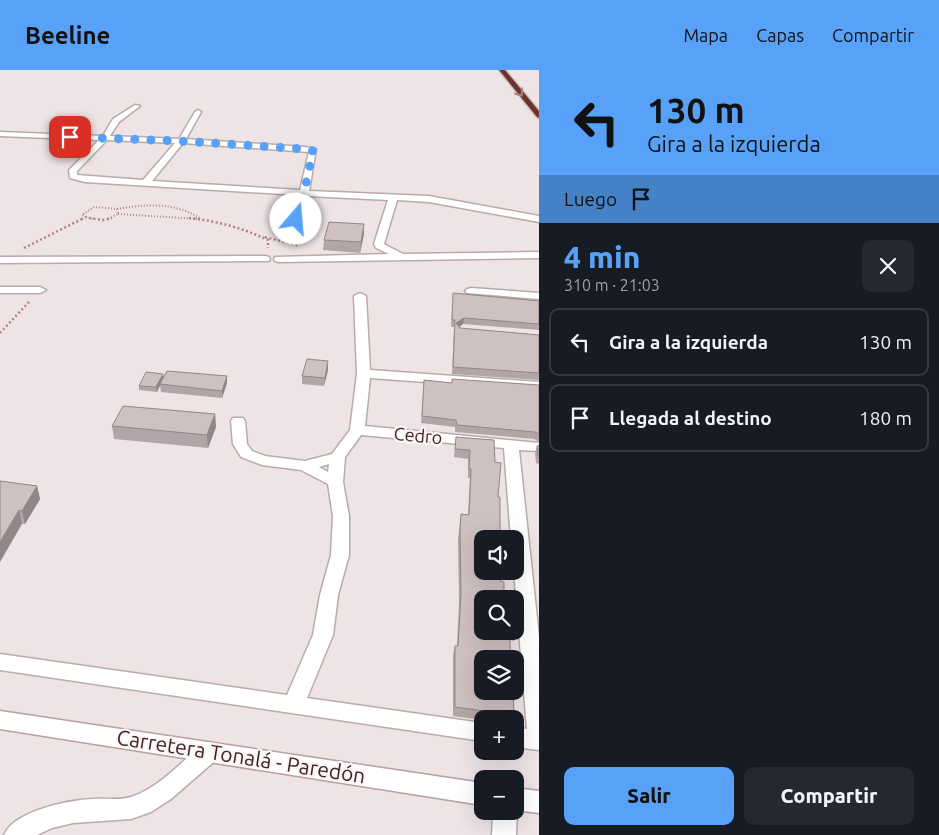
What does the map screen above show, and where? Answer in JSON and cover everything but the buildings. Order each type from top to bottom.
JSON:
[{"type":"highway","points":[[502,70],[539,116]]},
{"type":"highway","points":[[510,70],[539,104]]},
{"type":"street","points":[[137,106],[116,121],[105,138],[73,170],[73,176],[86,179],[145,183],[429,199],[539,219]]},
{"type":"street","points":[[145,183],[180,141],[198,112]]},
{"type":"street","points":[[0,134],[180,141],[313,151],[296,219]]},
{"type":"street","points":[[393,198],[379,244],[403,257]]},
{"type":"street","points":[[279,259],[539,255]]},
{"type":"street","points":[[0,260],[265,259]]},
{"type":"street","points":[[0,290],[40,290]]},
{"type":"street","points":[[471,291],[539,296]]},
{"type":"street","points":[[294,704],[323,634],[329,595],[340,555],[341,516],[335,482],[337,457],[357,430],[364,374],[360,296]]},
{"type":"street","points":[[364,374],[451,378],[539,386]]},
{"type":"street","points":[[238,421],[240,444],[246,454],[262,460],[305,466],[335,482]]},
{"type":"street","name":"Cedro","points":[[357,430],[539,447]]},
{"type":"street","points":[[511,444],[539,735],[524,736]]},
{"type":"street","points":[[305,466],[337,457]]},
{"type":"street","points":[[0,662],[474,731]]},
{"type":"street","name":"Carretera Tonalá - Paredón","points":[[0,720],[474,793]]},
{"type":"street","points":[[16,835],[28,826],[48,818],[88,810],[130,808],[159,795],[209,752]]},
{"type":"street","points":[[524,800],[539,802]]},
{"type":"street","points":[[504,835],[505,820]]},
{"type":"path","points":[[201,218],[118,214],[113,218],[97,221],[82,215],[95,206],[117,209],[155,203],[176,206],[201,218],[259,235],[268,240],[268,248],[263,254],[279,259]]},
{"type":"path","points":[[117,209],[118,214]]},
{"type":"path","points":[[16,251],[86,217]]},
{"type":"path","points":[[0,333],[40,290]]},
{"type":"route","points":[[70,137],[180,141],[313,151],[296,219]]}]
